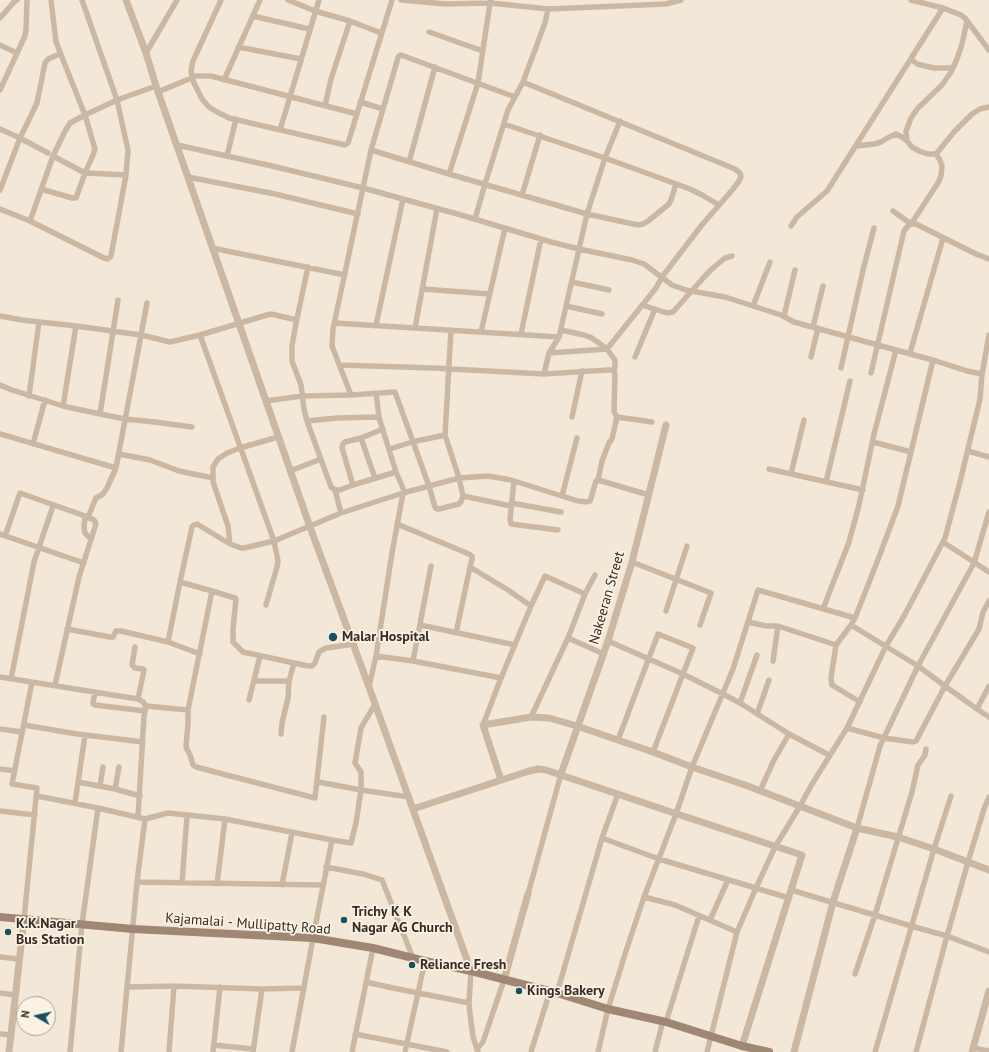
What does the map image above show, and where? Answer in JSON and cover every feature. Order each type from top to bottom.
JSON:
[{"type":"main road","name":"Kajamalai - Mullipatty Road","points":[[0,917],[133,929],[313,938],[373,948],[553,992],[608,1009],[664,1022],[742,1046],[769,1052]]},
{"type":"street","points":[[0,18],[15,1],[18,0]]},
{"type":"street","points":[[1,88],[25,36],[27,0]]},
{"type":"street","points":[[41,190],[76,198],[95,149],[85,115],[56,42],[51,0]]},
{"type":"street","points":[[0,209],[104,258],[108,259],[111,256],[126,175],[128,150],[117,100],[82,0]]},
{"type":"street","points":[[126,0],[146,53],[157,89],[290,471],[354,644],[471,971],[469,1003],[473,1037],[478,1051]]},
{"type":"street","points":[[146,53],[177,0]]},
{"type":"street","points":[[221,0],[193,61],[191,70],[192,78],[202,99],[209,107],[223,115],[345,145],[348,143],[392,0]]},
{"type":"street","points":[[224,80],[260,0]]},
{"type":"street","points":[[288,0],[315,11],[350,21],[381,33]]},
{"type":"street","points":[[280,130],[309,29],[319,0]]},
{"type":"street","points":[[401,0],[446,4],[490,2],[548,9],[666,4],[681,0]]},
{"type":"street","points":[[911,0],[961,14],[989,50]]},
{"type":"street","points":[[449,174],[478,83],[490,2]]},
{"type":"street","points":[[791,226],[797,217],[827,191],[943,8]]},
{"type":"street","points":[[475,219],[508,110],[524,82],[545,23],[548,9]]},
{"type":"street","points":[[253,16],[309,29]]},
{"type":"street","points":[[324,106],[331,79],[350,21]]},
{"type":"street","points":[[907,140],[906,131],[911,118],[918,108],[942,85],[952,68],[962,44],[967,21]]},
{"type":"street","points":[[429,32],[483,51]]},
{"type":"street","points":[[0,45],[18,53]]},
{"type":"street","points":[[238,47],[301,59]]},
{"type":"street","points":[[0,190],[20,138],[37,103],[45,63],[48,59],[60,54]]},
{"type":"street","points":[[351,395],[332,346],[333,330],[371,150],[399,56],[404,55],[515,97]]},
{"type":"street","points":[[911,59],[917,64],[934,68],[952,68]]},
{"type":"street","points":[[409,162],[435,66]]},
{"type":"street","points":[[30,222],[51,154],[70,123],[117,100],[200,75],[210,76],[357,114]]},
{"type":"street","points":[[524,82],[735,168],[740,173],[741,177],[701,226],[662,277],[656,288],[607,349],[549,353]]},
{"type":"street","points":[[360,102],[383,109]]},
{"type":"street","points":[[936,154],[954,132],[972,114],[980,109],[989,107]]},
{"type":"street","points":[[227,156],[236,119]]},
{"type":"street","points":[[544,374],[549,353],[559,337],[561,330],[586,214],[605,158],[620,121]]},
{"type":"street","points":[[504,124],[676,184],[702,195],[719,205]]},
{"type":"street","points":[[0,129],[51,154],[85,173],[126,175]]},
{"type":"street","points":[[856,146],[881,142],[889,136],[896,134],[907,140],[918,151],[928,154],[936,154]]},
{"type":"street","points":[[522,195],[540,136]]},
{"type":"street","points":[[177,145],[363,188],[541,239],[632,260],[644,264],[672,285],[692,291],[725,297],[784,316],[794,322],[982,374]]},
{"type":"street","points":[[371,150],[586,214],[634,224],[643,224],[669,204],[676,184]]},
{"type":"street","points":[[871,373],[904,231],[906,227],[911,224],[938,184],[941,176],[942,166],[936,154]]},
{"type":"street","points":[[188,177],[275,194],[358,214]]},
{"type":"street","points":[[376,325],[403,200]]},
{"type":"street","points":[[416,328],[437,209]]},
{"type":"street","points":[[893,210],[911,224],[916,224],[989,259]]},
{"type":"street","points":[[481,332],[505,228]]},
{"type":"street","points":[[840,368],[874,228]]},
{"type":"street","points":[[910,353],[944,238]]},
{"type":"street","points":[[521,334],[541,239]]},
{"type":"street","points":[[212,248],[345,274]]},
{"type":"street","points":[[642,305],[667,313],[673,312],[713,268],[725,258],[732,256]]},
{"type":"street","points":[[753,306],[770,262]]},
{"type":"street","points":[[308,267],[292,346],[292,361],[301,385],[307,421],[331,487],[335,490],[341,513]]},
{"type":"street","points":[[784,316],[795,270]]},
{"type":"street","points":[[572,282],[609,290]]},
{"type":"street","points":[[811,357],[823,286]]},
{"type":"street","points":[[422,289],[490,294]]},
{"type":"street","points":[[100,414],[118,300]]},
{"type":"street","points":[[91,539],[85,533],[84,528],[86,517],[96,498],[103,494],[107,488],[116,468],[147,303]]},
{"type":"street","points":[[566,306],[602,314]]},
{"type":"street","points":[[635,357],[655,309]]},
{"type":"street","points":[[0,316],[141,335],[170,342],[200,335],[271,314],[297,320]]},
{"type":"street","points":[[29,396],[39,322]]},
{"type":"street","points":[[334,323],[559,337]]},
{"type":"street","points":[[63,406],[76,326]]},
{"type":"street","points":[[266,401],[302,396],[395,392],[436,509],[442,509],[459,504],[463,496],[459,478],[445,435],[451,330]]},
{"type":"street","points":[[168,642],[192,527],[194,525],[197,524],[230,544],[244,548],[274,541],[341,513],[404,493],[459,478],[488,476],[514,481],[578,501],[590,501],[596,481],[598,480],[602,461],[612,439],[617,417],[614,411],[615,360],[607,349],[592,338],[561,330]]},
{"type":"street","points":[[200,335],[274,541],[278,561],[266,605]]},
{"type":"street","points":[[707,1052],[737,932],[756,888],[775,847],[847,728],[886,646],[904,616],[943,542],[968,451],[980,399],[982,374],[989,335]]},
{"type":"street","points":[[822,609],[849,542],[863,490],[873,442],[896,350]]},
{"type":"street","points":[[860,702],[832,685],[831,678],[836,645],[855,618],[898,506],[933,360]]},
{"type":"street","points":[[340,365],[544,374],[608,370],[614,372]]},
{"type":"street","points":[[572,417],[582,371]]},
{"type":"street","points":[[826,482],[850,381]]},
{"type":"street","points":[[0,385],[29,396],[63,406],[125,419],[192,427]]},
{"type":"street","points":[[369,687],[376,656],[397,524],[404,493],[379,417],[376,393]]},
{"type":"street","points":[[33,444],[45,400]]},
{"type":"street","points":[[307,421],[337,418],[379,417]]},
{"type":"street","points":[[617,417],[652,422]]},
{"type":"street","points":[[791,474],[804,420]]},
{"type":"street","name":"Nakeeran Street","points":[[561,774],[604,654],[632,562],[666,425]]},
{"type":"street","points":[[353,485],[342,448],[343,444],[345,442],[383,430]]},
{"type":"street","points":[[0,434],[116,468]]},
{"type":"street","points":[[390,449],[412,442],[445,435]]},
{"type":"street","points":[[230,544],[228,526],[213,482],[213,468],[218,459],[227,452],[278,437]]},
{"type":"street","points":[[361,438],[375,478]]},
{"type":"street","points":[[562,496],[577,438]]},
{"type":"street","points":[[873,442],[911,452]]},
{"type":"street","points":[[968,451],[989,457]]},
{"type":"street","points":[[119,454],[150,460],[179,471],[213,478]]},
{"type":"street","points":[[290,471],[321,459]]},
{"type":"street","points":[[769,469],[863,490]]},
{"type":"street","points":[[335,490],[340,490],[396,472]]},
{"type":"street","points":[[598,480],[649,495]]},
{"type":"street","points":[[514,481],[511,504],[511,524],[558,530]]},
{"type":"street","points":[[55,686],[79,578],[84,563],[91,539],[96,524],[94,520],[20,494],[3,535],[84,563]]},
{"type":"street","points":[[463,496],[561,512]]},
{"type":"street","points":[[11,679],[34,562],[53,506]]},
{"type":"street","points":[[794,1052],[833,902],[857,828],[880,746],[918,666],[974,563],[989,512]]},
{"type":"street","points":[[397,524],[472,556],[456,633]]},
{"type":"street","points":[[943,542],[989,572]]},
{"type":"street","points":[[666,611],[687,546]]},
{"type":"street","points":[[632,562],[711,593],[700,625]]},
{"type":"street","points":[[413,661],[431,566]]},
{"type":"street","points":[[470,567],[531,606]]},
{"type":"street","points":[[531,717],[568,638],[585,594],[595,575]]},
{"type":"street","points":[[501,780],[483,725],[531,606],[545,576],[585,594]]},
{"type":"street","points":[[180,582],[236,599],[233,642],[243,652],[312,666],[322,650],[326,648],[354,644]]},
{"type":"street","points":[[598,1052],[608,1009],[644,897],[676,814],[692,767],[733,669],[758,590],[855,618]]},
{"type":"street","points":[[212,591],[188,710],[186,747],[193,766],[315,798],[318,782],[324,717]]},
{"type":"street","points":[[847,728],[884,738],[912,742],[916,741],[945,686],[979,629],[983,612],[989,601]]},
{"type":"street","points":[[748,622],[766,626],[778,626],[836,645]]},
{"type":"street","points":[[420,625],[515,645]]},
{"type":"street","points":[[851,625],[918,666],[989,717]]},
{"type":"street","points":[[773,661],[778,626]]},
{"type":"street","points":[[67,628],[110,638],[113,637],[118,630],[168,642],[200,654]]},
{"type":"street","points":[[618,740],[658,634],[693,648],[653,752]]},
{"type":"street","points":[[568,638],[604,654]]},
{"type":"street","points":[[608,640],[723,694],[789,734],[829,756]]},
{"type":"street","points":[[135,647],[132,665],[135,668],[144,670],[138,699]]},
{"type":"street","points":[[740,703],[757,655]]},
{"type":"street","points":[[249,700],[260,656]]},
{"type":"street","points":[[376,656],[413,661],[501,678]]},
{"type":"street","points":[[281,734],[288,698],[289,681],[294,663]]},
{"type":"street","points":[[0,677],[138,699],[143,702],[145,709],[138,817]]},
{"type":"street","points":[[757,714],[769,680]]},
{"type":"street","points":[[254,681],[289,681]]},
{"type":"street","points":[[32,682],[12,784],[38,788],[45,797]]},
{"type":"street","points":[[977,709],[989,686]]},
{"type":"street","points":[[95,692],[93,703],[95,705],[145,709],[188,710]]},
{"type":"street","points":[[37,796],[145,819],[168,813],[225,819],[350,843],[356,823],[361,790],[362,772],[356,763],[362,728],[375,704]]},
{"type":"street","points":[[483,725],[531,717],[558,720],[653,752],[857,828],[898,837],[989,870]]},
{"type":"street","points":[[24,725],[85,735],[143,742]]},
{"type":"street","points":[[0,729],[22,732]]},
{"type":"street","points":[[760,791],[774,760],[789,734]]},
{"type":"street","points":[[75,803],[85,735]]},
{"type":"street","points":[[855,974],[875,915],[912,792],[918,765],[925,755],[926,749]]},
{"type":"street","points":[[100,786],[103,766]]},
{"type":"street","points":[[115,789],[119,767]]},
{"type":"street","points":[[413,809],[538,769],[561,774],[676,814],[802,855],[742,1046]]},
{"type":"street","points":[[0,770],[15,772]]},
{"type":"street","points":[[478,1051],[483,1042],[504,980],[561,774]]},
{"type":"street","points":[[78,782],[115,789],[140,796]]},
{"type":"street","points":[[318,782],[409,797]]},
{"type":"street","points":[[9,1052],[38,788]]},
{"type":"street","points":[[530,1052],[553,992],[602,838],[618,794]]},
{"type":"street","points":[[874,1052],[934,849],[952,796]]},
{"type":"street","points":[[916,1052],[968,862],[984,809],[989,798]]},
{"type":"street","points":[[70,1052],[82,924],[98,808]]},
{"type":"street","points":[[0,810],[35,815]]},
{"type":"street","points":[[182,883],[187,816]]},
{"type":"street","points":[[121,1052],[137,882],[145,819]]},
{"type":"street","points":[[217,884],[225,819]]},
{"type":"street","points":[[282,885],[292,833]]},
{"type":"street","points":[[602,838],[659,859],[789,898]]},
{"type":"street","points":[[292,1052],[332,840]]},
{"type":"street","points":[[326,867],[363,874],[382,880],[413,958]]},
{"type":"street","points":[[710,920],[728,880]]},
{"type":"street","points":[[137,882],[323,885]]},
{"type":"street","points":[[791,890],[947,936],[989,952]]},
{"type":"street","points":[[644,897],[674,905],[737,932]]},
{"type":"street","points":[[655,1052],[699,916]]},
{"type":"street","points":[[352,1052],[373,948]]},
{"type":"street","points":[[0,957],[19,959]]},
{"type":"street","points":[[405,1052],[424,961]]},
{"type":"street","points":[[366,982],[469,1003]]},
{"type":"street","points":[[127,987],[174,986],[262,989],[304,988]]},
{"type":"street","points":[[169,1052],[174,986]]},
{"type":"street","points":[[213,1052],[220,988]]},
{"type":"street","points":[[214,1045],[253,1050],[262,989]]},
{"type":"street","points":[[989,991],[986,1010],[973,1050],[989,1051]]},
{"type":"street","points":[[0,993],[15,995]]},
{"type":"street","points":[[0,1034],[11,1035]]},
{"type":"street","points":[[355,1034],[447,1052]]},
{"type":"place","name":"Malar Hospital","points":[[333,637]]},
{"type":"place","name":"Trichy K K Nagar AG Church","points":[[344,920]]},
{"type":"place","name":"K.K.Nagar Bus Station","points":[[8,932]]},
{"type":"place","name":"Reliance Fresh","points":[[412,965]]},
{"type":"place","name":"Kings Bakery","points":[[519,991]]}]
